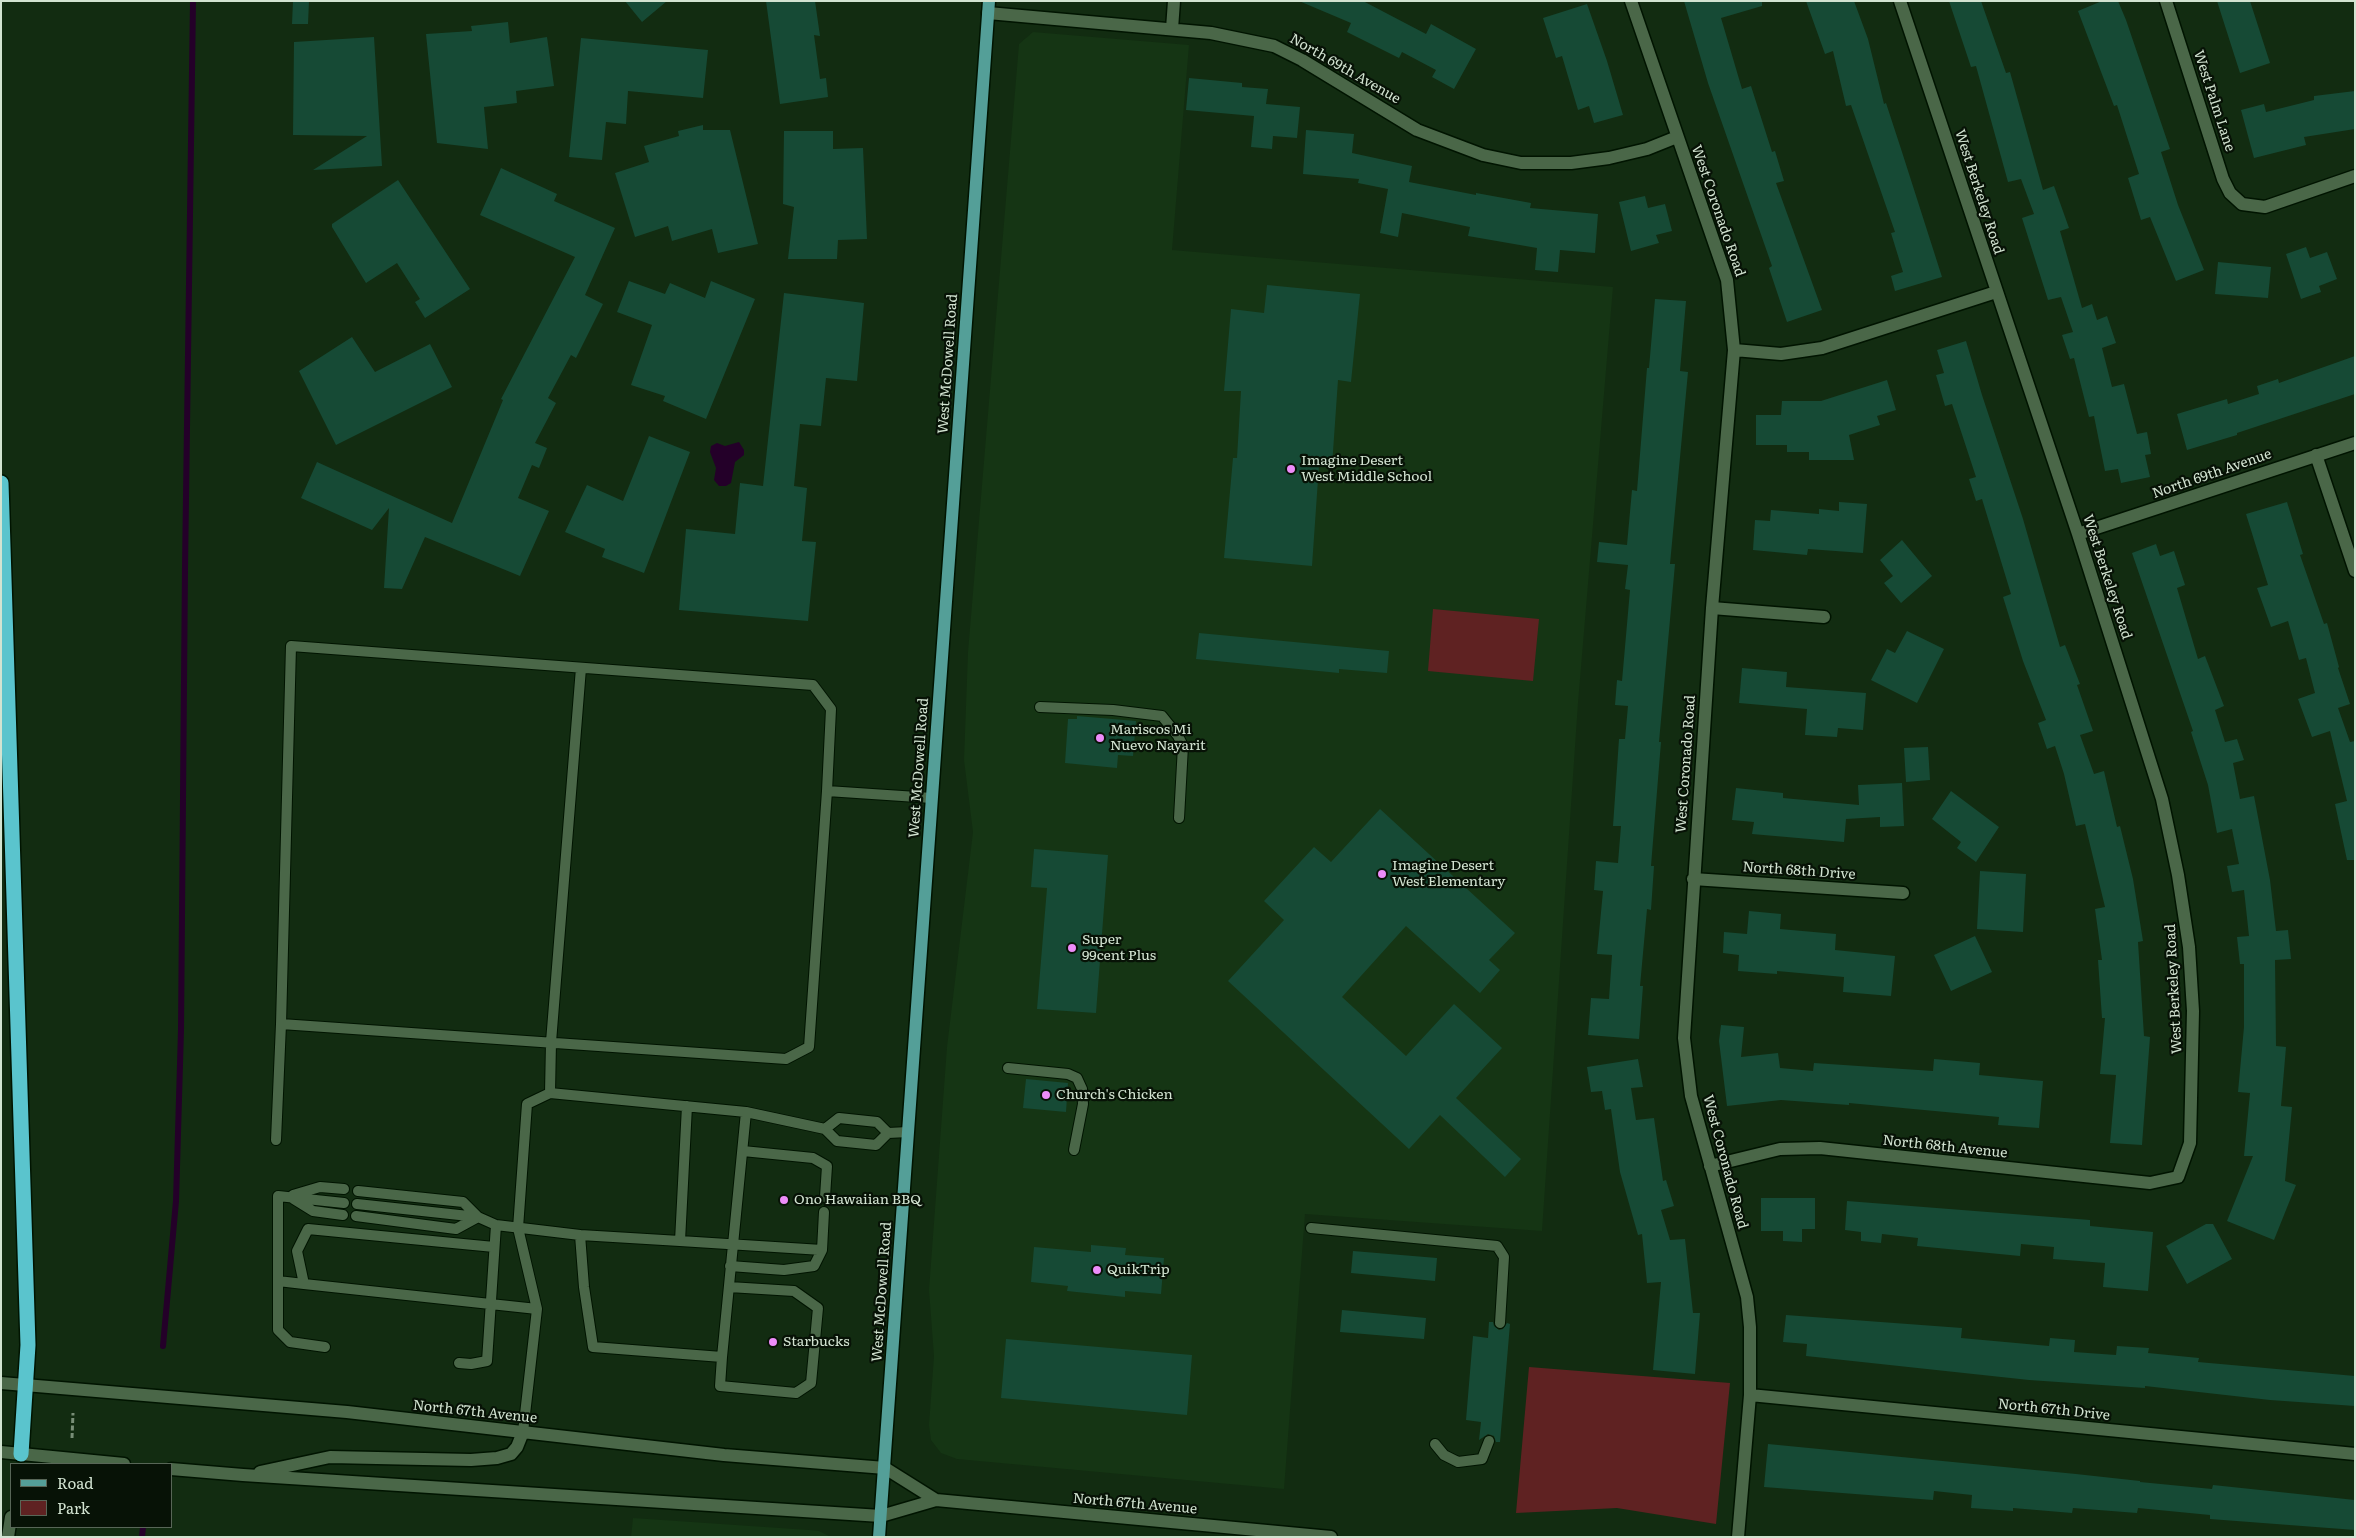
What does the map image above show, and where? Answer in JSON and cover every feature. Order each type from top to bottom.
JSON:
[{"type":"highway","points":[[1,483],[28,1326],[27,1385],[20,1459]]},
{"type":"main road","name":"West McDowell Road","points":[[879,1537],[988,7]]},
{"type":"street","points":[[1172,29],[1174,1]]},
{"type":"street","name":"West Coronado Road","points":[[1631,1],[1727,280],[1734,350],[1712,608],[1684,1038],[1691,1096],[1747,1297],[1750,1327],[1750,1395],[1738,1537]]},
{"type":"street","name":"West Berkeley Road","points":[[1900,1],[2078,534],[2162,798],[2178,875],[2189,947],[2193,1011],[2193,1078],[2190,1143],[2178,1177]]},
{"type":"street","name":"West Palm Lane","points":[[2166,1],[2223,179],[2230,193],[2242,204],[2265,207],[2355,176]]},
{"type":"street","name":"North 69th Avenue","points":[[988,7],[1229,36],[1274,46],[1302,60],[1418,130],[1483,155],[1521,163],[1571,163],[1609,158],[1647,149],[1677,136]]},
{"type":"street","points":[[1734,350],[1781,354],[1822,348],[1996,292]]},
{"type":"street","name":"North 69th Avenue","points":[[2078,534],[2355,443]]},
{"type":"street","points":[[2316,455],[2355,571]]},
{"type":"street","points":[[1712,608],[1824,617]]},
{"type":"street","name":"North 68th Drive","points":[[1693,879],[1903,893]]},
{"type":"street","name":"North 68th Avenue","points":[[1710,1166],[1780,1149],[1820,1148],[2150,1183],[2178,1177]]},
{"type":"street","name":"North 67th Avenue","points":[[1,1383],[346,1412],[715,1454],[885,1468],[936,1500]]},
{"type":"street","name":"North 67th Drive","points":[[1750,1395],[2355,1454]]},
{"type":"street","points":[[243,1475],[330,1457],[471,1460],[497,1458],[511,1454],[517,1447],[523,1432]]},
{"type":"street","points":[[1,1452],[20,1459],[110,1463]]},
{"type":"street","name":"North 67th Avenue","points":[[172,1469],[881,1516],[936,1500],[1288,1535],[1331,1537]]},
{"type":"street","points":[[8,1537],[10,1524]]},
{"type":"lane","points":[[276,1140],[291,646],[813,685],[831,709],[827,791],[808,1048],[786,1058],[281,1024]]},
{"type":"lane","points":[[550,1093],[551,1042],[581,668]]},
{"type":"lane","points":[[1040,707],[1113,710],[1162,716],[1178,736],[1183,746],[1178,818]]},
{"type":"lane","points":[[827,791],[932,798]]},
{"type":"lane","points":[[1008,1068],[1068,1074],[1077,1078],[1082,1089],[1083,1104],[1074,1150]]},
{"type":"lane","points":[[523,1432],[537,1309],[518,1228],[527,1104],[550,1093],[746,1112],[825,1129],[837,1141],[876,1145],[888,1132]]},
{"type":"lane","points":[[680,1241],[687,1106]]},
{"type":"lane","points":[[729,1287],[794,1291],[818,1308],[812,1383],[796,1392],[720,1386],[730,1266],[746,1112]]},
{"type":"lane","points":[[825,1129],[839,1118],[877,1122],[888,1132],[908,1132]]},
{"type":"lane","points":[[743,1151],[813,1158],[827,1166],[825,1197]]},
{"type":"lane","points":[[289,1196],[320,1187],[344,1189]]},
{"type":"lane","points":[[358,1191],[463,1202],[478,1217]]},
{"type":"lane","points":[[325,1347],[290,1342],[278,1330],[278,1196],[344,1203]]},
{"type":"lane","points":[[289,1196],[313,1211],[342,1215]]},
{"type":"lane","points":[[357,1204],[478,1217],[496,1225],[580,1235],[822,1250]]},
{"type":"lane","points":[[730,1266],[784,1270],[814,1266],[822,1250],[824,1212]]},
{"type":"lane","points":[[356,1216],[456,1229],[478,1217]]},
{"type":"lane","points":[[459,1363],[471,1364],[487,1361],[496,1225]]},
{"type":"lane","points":[[1311,1228],[1497,1246],[1504,1257],[1500,1323]]},
{"type":"lane","points":[[304,1284],[298,1251],[308,1229],[494,1247]]},
{"type":"lane","points":[[580,1235],[584,1287],[593,1346],[722,1357]]},
{"type":"lane","points":[[278,1281],[537,1309]]},
{"type":"lane","points":[[1435,1444],[1444,1455],[1458,1462],[1482,1458],[1489,1441]]},
{"type":"path","points":[[72,1438],[73,1413]]},
{"type":"shaded area","points":[[1033,32],[1189,45],[1172,250],[1613,287],[1578,703],[1542,1231],[1305,1214],[1284,1489],[957,1459],[941,1453],[931,1440],[929,1425],[934,1356],[929,1290],[947,1047],[973,832],[964,760],[968,652],[1019,44]]},
{"type":"shaded area","points":[[739,442],[744,450],[744,455],[735,462],[731,483],[726,486],[719,486],[714,480],[716,468],[710,452],[711,446],[717,443],[725,446]]},
{"type":"shaded area","points":[[633,1518],[809,1530],[819,1531],[831,1537],[631,1537]]},
{"type":"green space","points":[[1433,609],[1539,619],[1533,681],[1428,671]]},
{"type":"green space","points":[[1529,1367],[1730,1383],[1716,1524],[1617,1508],[1516,1513]]},
{"type":"building","points":[[293,1],[309,1],[308,24],[292,24]]},
{"type":"building","points":[[625,1],[667,1],[642,22]]},
{"type":"building","points":[[766,1],[815,1],[820,36],[814,35],[820,79],[826,78],[828,97],[780,104]]},
{"type":"building","points":[[1299,1],[1363,1],[1426,34],[1431,24],[1476,49],[1454,89],[1432,77],[1436,70],[1402,52],[1399,58],[1347,32],[1351,23]]},
{"type":"building","points":[[1684,1],[1762,1],[1762,6],[1721,18],[1742,89],[1751,86],[1772,152],[1775,151],[1784,181],[1776,183],[1822,310],[1787,322],[1769,268],[1772,266],[1708,83]]},
{"type":"building","points":[[1806,1],[1854,1],[1868,39],[1884,104],[1886,103],[1942,277],[1895,291],[1891,276],[1903,272],[1891,233],[1895,232],[1851,105],[1846,106],[1833,51],[1825,54]]},
{"type":"building","points":[[1949,1],[1981,1],[2006,73],[2010,72],[2043,190],[2054,186],[2069,228],[2060,231],[2082,308],[2092,304],[2097,320],[2107,316],[2116,343],[2102,348],[2112,387],[2124,384],[2137,434],[2147,432],[2151,454],[2145,455],[2150,477],[2121,483],[2118,469],[2105,471],[2094,416],[2089,417],[2074,358],[2070,359],[2062,335],[2073,332],[2061,297],[2048,300],[2022,218],[2034,214],[2021,179],[2008,182],[1976,66],[1971,67]]},
{"type":"building","points":[[2102,1],[2118,1],[2126,20],[2170,149],[2161,152],[2178,205],[2204,270],[2176,281],[2150,217],[2141,220],[2128,178],[2139,174],[2117,105],[2114,106],[2078,11]]},
{"type":"building","points":[[2217,1],[2250,1],[2270,63],[2240,73]]},
{"type":"building","points":[[1587,4],[1623,115],[1594,123],[1589,106],[1578,110],[1562,56],[1556,58],[1543,18]]},
{"type":"building","points":[[508,22],[510,43],[547,37],[554,86],[516,91],[517,103],[484,107],[488,149],[437,143],[426,34],[472,31],[471,26]]},
{"type":"building","points":[[374,37],[382,166],[313,170],[367,136],[293,135],[294,42]]},
{"type":"building","points":[[581,38],[708,50],[703,98],[628,91],[626,124],[606,122],[602,160],[569,157]]},
{"type":"building","points":[[1189,78],[1242,83],[1242,87],[1268,89],[1266,104],[1300,107],[1297,138],[1273,136],[1272,149],[1251,147],[1254,116],[1186,110]]},
{"type":"building","points":[[2355,91],[2355,129],[2304,137],[2306,145],[2254,158],[2241,110],[2264,104],[2266,112],[2314,100],[2314,96]]},
{"type":"building","points":[[703,125],[703,130],[730,130],[758,244],[718,253],[712,229],[672,241],[668,226],[635,237],[615,173],[649,162],[644,146],[679,136],[678,131]]},
{"type":"building","points":[[1306,130],[1354,134],[1352,153],[1412,166],[1409,182],[1531,203],[1530,208],[1598,214],[1595,253],[1560,250],[1558,272],[1535,270],[1537,248],[1468,236],[1470,227],[1402,213],[1398,237],[1380,233],[1388,189],[1358,183],[1359,179],[1303,174]]},
{"type":"building","points":[[784,131],[833,131],[833,149],[863,148],[867,239],[838,240],[837,259],[788,259],[794,207],[783,204]]},
{"type":"building","points":[[501,168],[557,194],[554,201],[615,228],[585,295],[603,304],[576,358],[571,355],[548,398],[556,403],[535,443],[547,448],[539,468],[532,465],[518,498],[549,511],[520,576],[425,537],[402,589],[384,588],[389,508],[372,530],[301,498],[317,462],[452,523],[503,400],[501,399],[575,257],[480,215]]},
{"type":"building","points":[[398,180],[470,289],[425,318],[415,302],[420,299],[397,263],[366,283],[332,227],[332,224]]},
{"type":"building","points":[[1645,196],[1648,208],[1665,204],[1672,231],[1656,235],[1659,243],[1631,251],[1619,202]]},
{"type":"building","points":[[2306,247],[2310,258],[2327,252],[2337,279],[2319,286],[2321,292],[2301,299],[2286,254]]},
{"type":"building","points":[[2218,262],[2271,267],[2268,298],[2215,294]]},
{"type":"building","points":[[629,281],[665,294],[670,283],[705,298],[711,281],[755,299],[706,419],[663,401],[665,396],[631,385],[652,325],[617,312]]},
{"type":"building","points":[[1267,285],[1360,294],[1351,382],[1338,380],[1332,466],[1319,465],[1312,566],[1224,558],[1233,458],[1237,458],[1241,391],[1224,391],[1231,309],[1264,313]]},
{"type":"building","points":[[784,293],[864,303],[857,381],[826,378],[821,426],[800,424],[794,486],[807,488],[802,541],[816,542],[808,621],[679,610],[686,529],[735,534],[740,483],[763,486]]},
{"type":"building","points":[[1655,299],[1686,301],[1680,371],[1688,372],[1670,564],[1675,564],[1659,742],[1661,742],[1651,866],[1654,866],[1651,910],[1647,909],[1640,986],[1643,986],[1639,1039],[1588,1035],[1591,998],[1609,999],[1612,955],[1597,954],[1603,891],[1594,890],[1596,861],[1618,863],[1621,826],[1613,826],[1619,739],[1625,739],[1628,706],[1615,705],[1617,680],[1622,681],[1630,590],[1625,589],[1628,565],[1597,562],[1599,542],[1627,545],[1632,490],[1637,491],[1647,368],[1649,368]]},
{"type":"building","points":[[352,337],[375,372],[430,344],[452,387],[336,445],[299,371]]},
{"type":"building","points":[[1966,341],[2023,519],[2060,647],[2065,645],[2080,684],[2077,685],[2093,731],[2080,735],[2094,774],[2104,771],[2117,827],[2120,826],[2133,879],[2143,941],[2138,942],[2144,1036],[2150,1037],[2142,1145],[2110,1143],[2116,1075],[2100,1074],[2105,1018],[2102,1018],[2098,960],[2102,960],[2095,909],[2105,907],[2085,824],[2076,826],[2064,774],[2055,746],[2047,749],[2038,723],[2046,720],[2023,661],[2003,597],[2011,594],[1982,499],[1976,501],[1969,479],[1976,477],[1952,404],[1945,406],[1936,375],[1944,373],[1937,350]]},
{"type":"building","points":[[2355,356],[2355,394],[2237,433],[2237,435],[2187,450],[2177,414],[2227,399],[2228,404],[2259,394],[2257,386],[2278,379],[2279,383]]},
{"type":"building","points":[[1887,380],[1896,410],[1877,416],[1880,425],[1849,435],[1854,460],[1809,460],[1809,452],[1787,452],[1787,445],[1756,445],[1756,415],[1781,415],[1782,401],[1821,401]]},
{"type":"building","points":[[649,436],[690,452],[644,573],[602,557],[605,549],[565,532],[587,485],[623,501]]},
{"type":"building","points":[[1839,502],[1867,504],[1863,553],[1808,549],[1807,555],[1753,550],[1755,520],[1770,521],[1771,510],[1819,514],[1819,509],[1839,511]]},
{"type":"building","points":[[2287,502],[2303,554],[2300,555],[2324,624],[2327,623],[2338,668],[2350,704],[2338,708],[2350,742],[2355,741],[2355,860],[2347,860],[2335,804],[2347,801],[2330,731],[2312,737],[2298,699],[2315,693],[2306,658],[2299,660],[2288,621],[2271,627],[2257,588],[2268,585],[2246,514]]},
{"type":"building","points":[[1902,540],[1932,576],[1901,603],[1884,583],[1893,576],[1880,560]]},
{"type":"building","points":[[2156,544],[2160,556],[2174,551],[2185,585],[2177,588],[2198,659],[2205,656],[2224,706],[2215,710],[2225,742],[2237,739],[2244,760],[2233,763],[2240,799],[2254,796],[2270,880],[2276,931],[2288,930],[2291,959],[2275,960],[2276,1046],[2286,1047],[2281,1106],[2292,1107],[2285,1181],[2296,1185],[2274,1240],[2227,1221],[2253,1156],[2244,1156],[2250,1093],[2238,1092],[2244,1027],[2244,964],[2240,964],[2237,937],[2249,936],[2244,890],[2232,892],[2227,866],[2239,864],[2232,829],[2217,833],[2208,785],[2191,732],[2193,731],[2132,553]]},
{"type":"building","points":[[1907,631],[1944,649],[1917,703],[1871,680],[1887,649],[1895,653]]},
{"type":"building","points":[[1199,633],[1389,651],[1387,673],[1339,669],[1339,673],[1196,659]]},
{"type":"building","points":[[1742,668],[1787,672],[1786,687],[1866,693],[1863,730],[1838,728],[1837,737],[1805,735],[1807,709],[1739,703]]},
{"type":"building","name":"Mariscos Mi Nuevo Nayarit","points":[[1077,716],[1136,721],[1133,756],[1118,755],[1117,768],[1065,763],[1068,719],[1077,719]]},
{"type":"building","points":[[1928,747],[1930,780],[1906,782],[1904,748]]},
{"type":"building","points":[[1902,783],[1904,826],[1880,827],[1880,817],[1846,819],[1844,842],[1752,834],[1754,822],[1732,820],[1736,788],[1783,793],[1783,798],[1859,805],[1858,785]]},
{"type":"building","points":[[1951,791],[1999,827],[1976,862],[1957,848],[1961,842],[1932,819]]},
{"type":"building","points":[[1380,809],[1515,933],[1489,960],[1500,970],[1480,993],[1406,926],[1342,997],[1406,1056],[1454,1004],[1502,1048],[1456,1098],[1521,1159],[1505,1177],[1440,1115],[1409,1149],[1228,981],[1284,920],[1264,901],[1314,847],[1331,862]]},
{"type":"building","name":"Super 99cent Plus","points":[[1034,849],[1108,855],[1096,1013],[1037,1009],[1047,888],[1031,887]]},
{"type":"building","points":[[1980,871],[2026,874],[2023,932],[1977,929]]},
{"type":"building","points":[[1749,911],[1781,914],[1780,929],[1836,934],[1835,950],[1895,956],[1891,996],[1843,992],[1844,977],[1777,971],[1777,974],[1738,971],[1739,955],[1723,953],[1724,932],[1747,934]]},
{"type":"building","points":[[1975,936],[1992,972],[1951,991],[1934,955]]},
{"type":"building","points":[[1721,1025],[1744,1027],[1741,1057],[1778,1053],[1780,1068],[1813,1071],[1814,1063],[1933,1071],[1934,1059],[1980,1063],[1979,1075],[2043,1081],[2039,1128],[1998,1125],[1999,1117],[1849,1103],[1849,1105],[1781,1100],[1727,1106],[1719,1041]]},
{"type":"building","points":[[1638,1059],[1643,1087],[1631,1088],[1636,1120],[1654,1118],[1663,1181],[1666,1180],[1674,1206],[1661,1210],[1670,1240],[1685,1239],[1693,1313],[1700,1313],[1695,1374],[1653,1370],[1661,1282],[1647,1283],[1642,1234],[1638,1235],[1620,1172],[1611,1109],[1605,1110],[1602,1091],[1591,1092],[1587,1067]]},
{"type":"building","name":"Church's Chicken","points":[[1026,1079],[1068,1083],[1066,1112],[1023,1108]]},
{"type":"building","points":[[1761,1198],[1815,1198],[1815,1229],[1802,1229],[1802,1242],[1783,1241],[1783,1231],[1761,1231]]},
{"type":"building","points":[[1847,1201],[2090,1220],[2090,1226],[2153,1232],[2148,1291],[2103,1287],[2105,1263],[2053,1259],[2054,1247],[2021,1244],[2020,1256],[1917,1246],[1918,1238],[1882,1234],[1881,1243],[1861,1241],[1861,1232],[1845,1230]]},
{"type":"building","points":[[2206,1224],[2213,1224],[2232,1259],[2187,1284],[2166,1246]]},
{"type":"building","name":"QuikTrip","points":[[1091,1245],[1126,1248],[1125,1255],[1164,1258],[1161,1294],[1125,1291],[1125,1297],[1067,1291],[1068,1286],[1031,1282],[1034,1247],[1091,1252]]},
{"type":"building","points":[[1353,1251],[1437,1258],[1435,1281],[1351,1273]]},
{"type":"building","points":[[1342,1310],[1426,1318],[1424,1339],[1340,1332]]},
{"type":"building","points":[[1786,1315],[1962,1328],[1961,1338],[2049,1346],[2050,1338],[2075,1340],[2074,1352],[2116,1355],[2117,1346],[2149,1348],[2148,1353],[2199,1358],[2198,1362],[2355,1376],[2355,1406],[2270,1400],[2145,1386],[2145,1388],[2029,1380],[1806,1356],[1807,1344],[1783,1342]]},
{"type":"building","points":[[1489,1322],[1493,1322],[1494,1326],[1499,1330],[1503,1329],[1507,1323],[1510,1324],[1500,1442],[1496,1442],[1494,1436],[1488,1434],[1479,1440],[1481,1422],[1466,1420],[1473,1336],[1488,1338]]},
{"type":"building","points":[[1006,1339],[1192,1355],[1187,1415],[1001,1398]]},
{"type":"building","points":[[1768,1444],[2212,1489],[2213,1485],[2355,1500],[2355,1530],[2210,1519],[2210,1515],[2138,1508],[2137,1513],[2073,1508],[2072,1513],[2013,1508],[2013,1511],[1971,1508],[1972,1495],[1934,1491],[1933,1500],[1764,1487]]},
{"type":"waterway","points":[[163,1346],[176,1201],[181,1030],[193,1]]},
{"type":"waterway","points":[[142,1537],[143,1528]]},
{"type":"place","name":"Imagine Desert West Middle School","points":[[1291,469]]},
{"type":"place","name":"Mariscos Mi Nuevo Nayarit","points":[[1100,738]]},
{"type":"place","name":"Imagine Desert West Elementary","points":[[1382,874]]},
{"type":"place","name":"Super 99cent Plus","points":[[1072,948]]},
{"type":"place","name":"Church's Chicken","points":[[1046,1095]]},
{"type":"place","name":"Ono Hawaiian BBQ","points":[[784,1200]]},
{"type":"place","name":"QuikTrip","points":[[1097,1270]]},
{"type":"place","name":"Starbucks","points":[[773,1342]]}]
